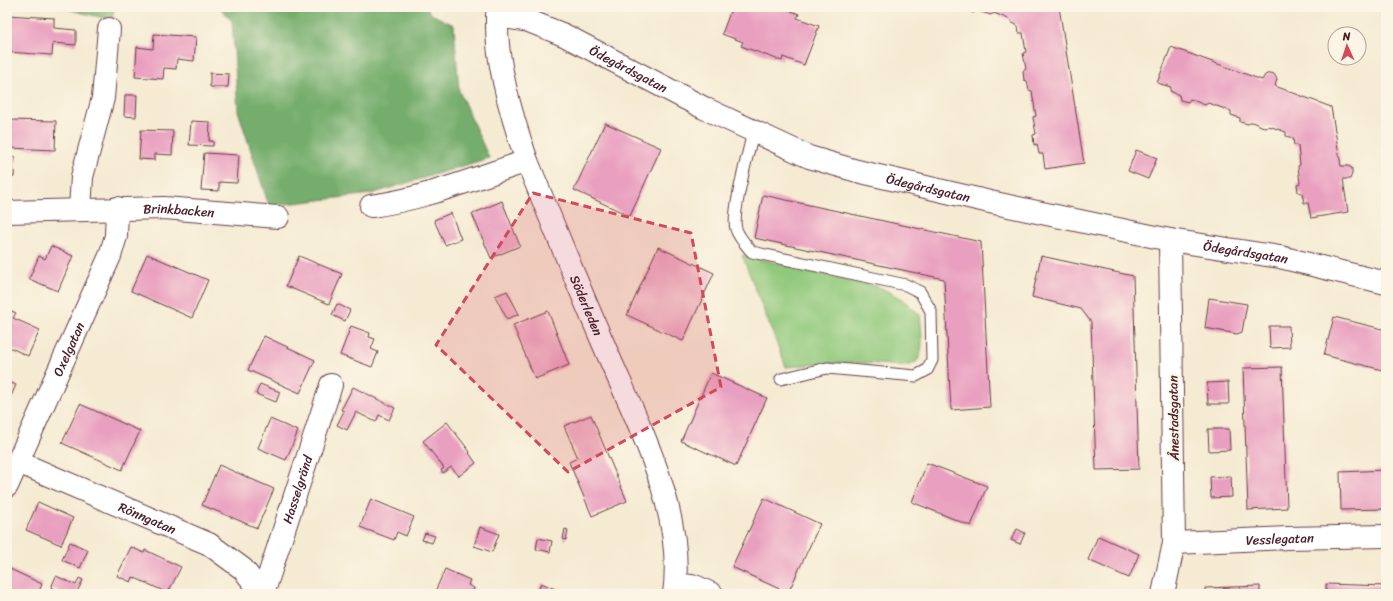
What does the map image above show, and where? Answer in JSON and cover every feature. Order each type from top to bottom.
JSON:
[{"type":"street","name":"Ödegårdsgatan","points":[[496,10],[564,35],[753,132],[809,157],[857,171],[990,202],[1170,240],[1280,257],[1386,283]]},
{"type":"street","name":"Söderleden","points":[[496,10],[500,56],[511,115],[527,161],[642,435],[663,490],[673,540],[675,589]]},
{"type":"street","points":[[80,209],[82,177],[103,98],[110,29]]},
{"type":"street","points":[[370,206],[384,204],[443,188],[527,161]]},
{"type":"street","name":"Oxelgatan","points":[[7,486],[110,256],[116,236],[117,208]]},
{"type":"street","name":"Brinkbacken","points":[[7,212],[164,208],[278,217]]},
{"type":"street","name":"Ånestadsgatan","points":[[1163,594],[1174,543],[1170,240]]},
{"type":"street","name":"Hasselgränd","points":[[263,594],[331,385]]},
{"type":"street","name":"Rönngatan","points":[[18,462],[209,544],[243,569],[263,594]]},
{"type":"street","name":"Vesslegatan","points":[[1174,543],[1296,537],[1386,536]]},
{"type":"street","points":[[675,589],[696,587],[712,594]]},
{"type":"lane","points":[[753,132],[736,211],[736,228],[743,242],[752,252],[906,286],[920,292],[931,311],[932,360],[927,370],[916,376],[827,368],[781,379]]},
{"type":"highlighted area","points":[[533,193],[691,233],[721,387],[568,472],[436,345]]},
{"type":"green space","points":[[58,7],[115,7],[112,20]]},
{"type":"green space","points":[[219,7],[426,7],[431,14],[454,25],[459,91],[489,158],[371,194],[269,206],[238,111],[232,21]]},
{"type":"green space","points":[[742,255],[880,287],[902,299],[920,315],[922,345],[917,361],[911,365],[904,366],[851,363],[786,367]]},
{"type":"building","points":[[732,7],[781,7],[799,14],[797,18],[819,26],[804,65],[783,57],[782,61],[741,46],[743,42],[722,34]]},
{"type":"building","points":[[965,7],[1059,7],[1084,163],[1045,169],[1043,154],[1039,154],[1037,144],[1034,145],[1033,135],[1036,134],[1033,117],[1036,116],[1032,91],[1029,90],[1027,81],[1024,80],[1023,71],[1026,69],[1023,53],[1026,52],[1023,33],[1019,33],[1018,26],[1011,22],[1011,20],[994,13],[991,15],[975,10],[974,13],[964,9]]},
{"type":"building","points":[[7,15],[54,18],[54,28],[76,30],[76,45],[53,43],[52,55],[7,52]]},
{"type":"building","points":[[154,34],[196,37],[194,61],[177,59],[176,69],[164,68],[163,79],[135,77],[137,47],[153,49]]},
{"type":"building","points":[[1171,47],[1262,80],[1265,75],[1270,73],[1274,74],[1277,79],[1275,86],[1331,107],[1341,166],[1348,166],[1352,168],[1350,179],[1343,179],[1348,212],[1311,218],[1308,203],[1304,203],[1302,193],[1298,192],[1297,184],[1300,183],[1298,166],[1300,165],[1298,146],[1294,145],[1293,138],[1286,136],[1286,132],[1269,126],[1266,128],[1252,122],[1248,124],[1240,122],[1240,118],[1231,115],[1231,111],[1208,103],[1205,105],[1190,99],[1188,102],[1180,100],[1179,95],[1170,91],[1171,87],[1157,83]]},
{"type":"building","points":[[210,73],[229,74],[228,87],[210,87]]},
{"type":"building","points":[[125,95],[137,95],[136,117],[124,116]]},
{"type":"building","points":[[9,120],[56,121],[55,150],[8,148]]},
{"type":"building","points":[[191,121],[210,122],[209,141],[213,141],[213,146],[189,145]]},
{"type":"building","points":[[605,123],[661,148],[630,216],[574,190]]},
{"type":"building","points":[[141,130],[173,131],[172,155],[155,154],[155,160],[139,159]]},
{"type":"building","points":[[1136,150],[1157,158],[1148,179],[1128,171]]},
{"type":"building","points":[[204,153],[239,155],[237,183],[219,182],[219,191],[201,190]]},
{"type":"building","points":[[7,157],[15,157],[14,177],[7,177]]},
{"type":"building","points":[[763,195],[981,242],[990,407],[951,410],[944,279],[754,238]]},
{"type":"building","points":[[502,201],[520,246],[491,258],[472,214]]},
{"type":"building","points":[[451,213],[461,239],[445,245],[434,220]]},
{"type":"building","points":[[51,246],[73,256],[58,291],[29,279],[39,256],[45,259]]},
{"type":"building","points":[[658,247],[714,273],[683,341],[627,315]]},
{"type":"building","points":[[147,254],[208,280],[192,318],[131,291]]},
{"type":"building","points":[[299,256],[342,274],[329,304],[286,286]]},
{"type":"building","points":[[1041,256],[1133,276],[1139,469],[1096,470],[1091,322],[1081,309],[1032,297]]},
{"type":"building","points":[[507,291],[519,314],[507,319],[495,296]]},
{"type":"building","points":[[1209,298],[1247,304],[1242,332],[1237,334],[1205,328]]},
{"type":"building","points":[[337,304],[350,310],[345,321],[332,315]]},
{"type":"building","points":[[7,309],[16,313],[13,318],[40,330],[28,356],[7,346]]},
{"type":"building","points":[[548,311],[569,365],[535,379],[513,325]]},
{"type":"building","points":[[1334,317],[1386,330],[1386,371],[1324,355]]},
{"type":"building","points":[[351,326],[370,333],[369,337],[375,339],[371,349],[378,352],[372,367],[340,355]]},
{"type":"building","points":[[1269,326],[1289,326],[1290,347],[1270,348]]},
{"type":"building","points":[[264,336],[315,360],[300,393],[248,370]]},
{"type":"building","points":[[1282,367],[1287,508],[1248,510],[1243,368]]},
{"type":"building","points":[[711,373],[767,398],[736,466],[681,441]]},
{"type":"building","points":[[7,381],[16,385],[7,405]]},
{"type":"building","points":[[1228,382],[1229,404],[1208,404],[1207,383]]},
{"type":"building","points":[[260,384],[280,392],[276,402],[256,394]]},
{"type":"building","points":[[353,387],[395,408],[389,420],[379,415],[376,422],[356,412],[347,430],[337,425],[344,411],[341,410]]},
{"type":"building","points":[[80,404],[140,431],[122,470],[62,443]]},
{"type":"building","points":[[591,415],[627,501],[592,516],[569,462],[578,458],[564,426]]},
{"type":"building","points":[[270,419],[298,431],[286,460],[258,448]]},
{"type":"building","points":[[447,422],[470,452],[469,453],[476,463],[459,476],[451,467],[443,473],[441,470],[444,468],[423,441]]},
{"type":"building","points":[[1208,429],[1229,429],[1230,450],[1209,451]]},
{"type":"building","points":[[927,463],[987,486],[971,526],[912,502]]},
{"type":"building","points":[[219,465],[274,489],[257,528],[202,505]]},
{"type":"building","points":[[1386,470],[1386,509],[1341,510],[1340,472]]},
{"type":"building","points":[[1231,476],[1232,497],[1211,498],[1210,477]]},
{"type":"building","points":[[764,498],[820,524],[788,593],[732,567]]},
{"type":"building","points":[[371,499],[414,517],[406,536],[397,532],[394,540],[360,527]]},
{"type":"building","points":[[38,502],[73,518],[61,545],[26,530]]},
{"type":"building","points":[[480,527],[499,534],[492,552],[474,546]]},
{"type":"building","points":[[565,529],[568,530],[566,540],[563,539]]},
{"type":"building","points":[[1017,529],[1025,533],[1020,544],[1011,540]]},
{"type":"building","points":[[425,533],[435,536],[432,543],[422,540]]},
{"type":"building","points":[[1098,536],[1139,554],[1129,578],[1088,560]]},
{"type":"building","points":[[538,538],[552,541],[550,552],[536,549]]},
{"type":"building","points":[[70,542],[88,550],[80,568],[62,560]]},
{"type":"building","points":[[131,547],[144,553],[145,550],[181,567],[168,593],[133,577],[131,582],[117,576]]},
{"type":"building","points":[[8,568],[42,584],[38,594],[7,594]]},
{"type":"building","points":[[445,569],[470,580],[468,585],[474,588],[472,594],[434,594]]},
{"type":"building","points":[[56,576],[76,585],[79,578],[83,580],[76,594],[65,594],[51,588]]},
{"type":"building","points":[[541,583],[567,594],[537,594]]},
{"type":"building","points":[[1326,584],[1386,586],[1386,594],[1326,594]]},
{"type":"building","points":[[1260,586],[1260,594],[1205,594],[1205,588]]},
{"type":"building","points":[[883,590],[892,594],[881,594]]}]
